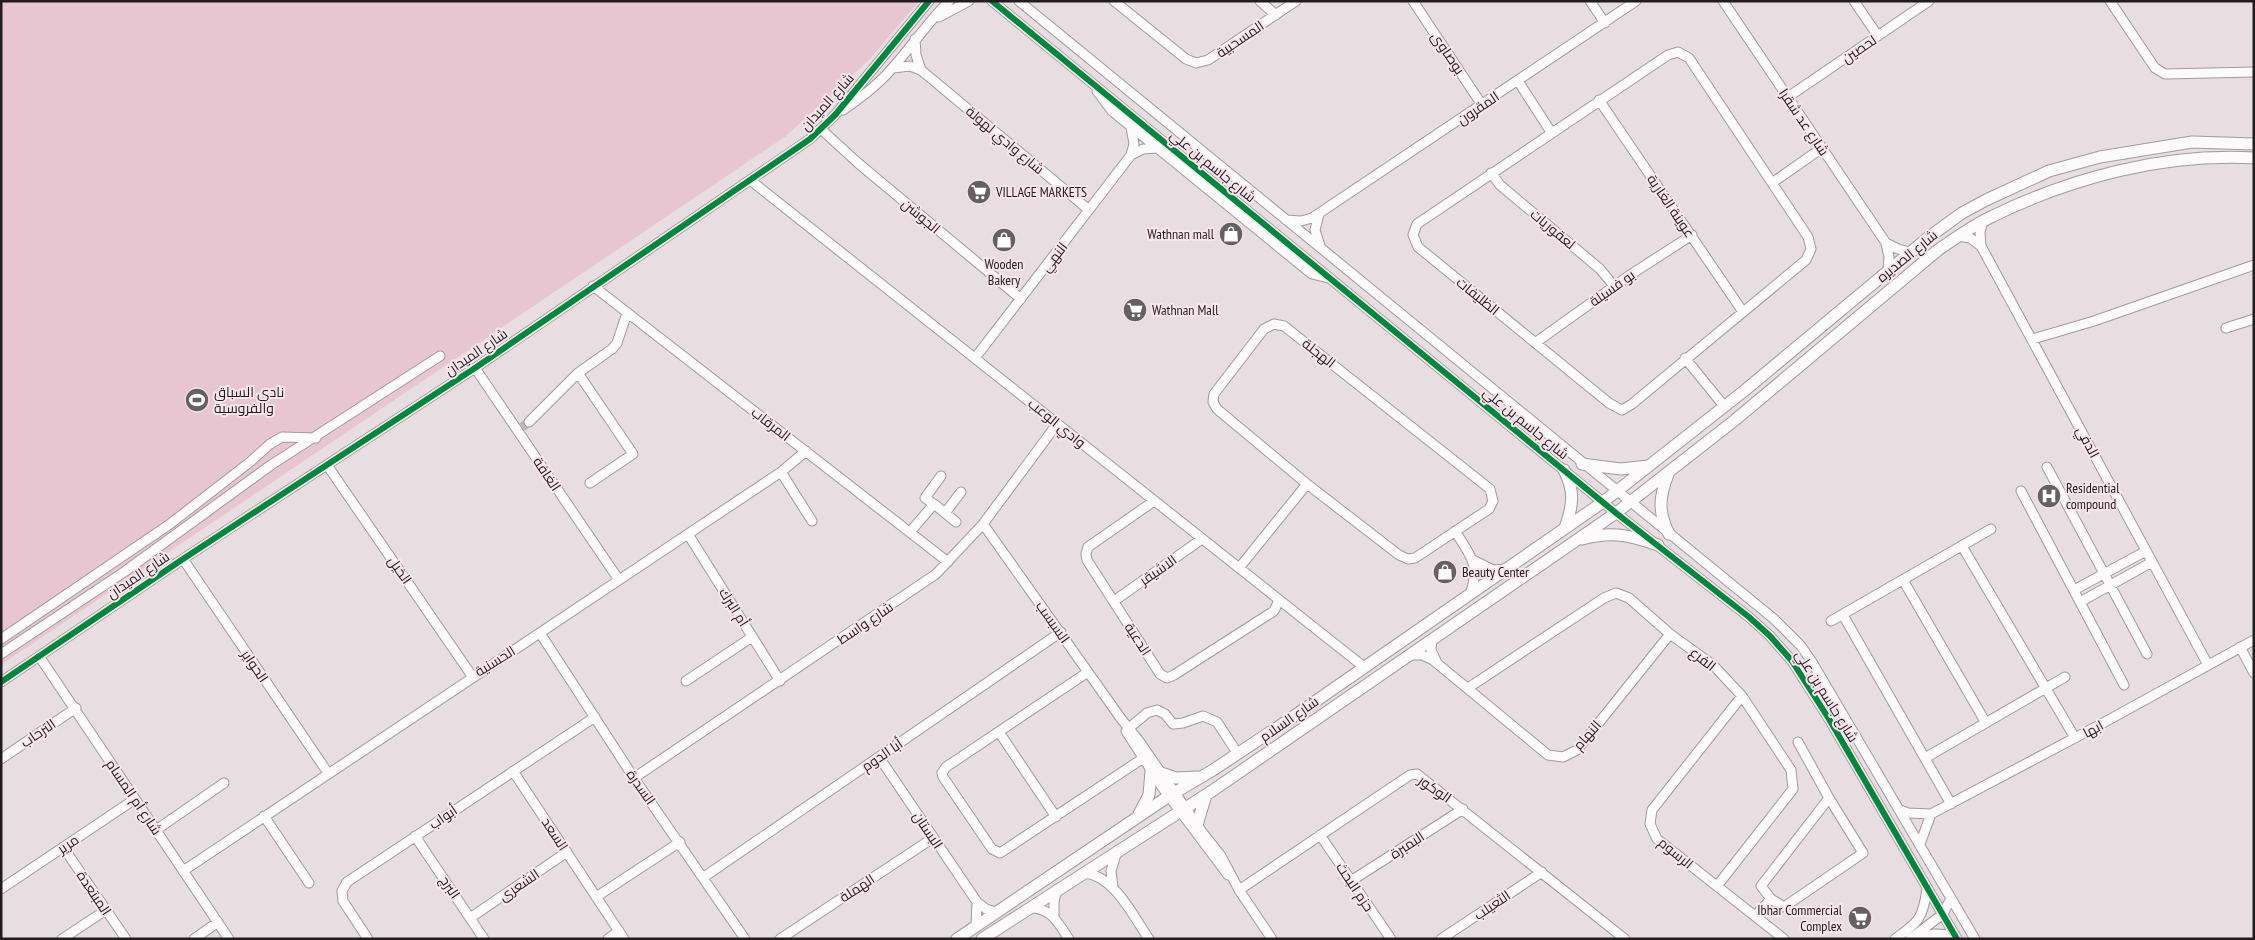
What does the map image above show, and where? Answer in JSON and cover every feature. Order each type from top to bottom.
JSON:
[{"type":"main road","name":"شارع الصديره","points":[[1616,491],[1724,406],[1910,252],[1962,213],[2050,171],[2100,157],[2192,142],[2254,144]]},
{"type":"main road","name":"شارع الصديره","points":[[1630,502],[1668,474],[1930,256],[1983,221],[2057,188],[2105,174],[2192,159],[2254,158]]},
{"type":"main road","points":[[1582,464],[1620,469],[1649,465]]},
{"type":"main road","points":[[1564,470],[1569,480],[1573,500],[1565,528]]},
{"type":"main road","points":[[1668,474],[1660,502],[1662,520],[1669,534]]},
{"type":"main road","name":"شارع السلام","points":[[957,939],[1172,794],[1238,754],[1603,502],[1616,491]]},
{"type":"main road","name":"شارع السلام","points":[[982,939],[1057,889],[1206,795],[1630,502]]},
{"type":"main road","points":[[1576,541],[1613,534],[1629,535],[1658,545]]},
{"type":"main road","points":[[1138,817],[1156,772],[1176,778],[1201,777]]},
{"type":"main road","points":[[1197,825],[1206,795]]},
{"type":"street","name":"شارع الميدان","points":[[1,682],[183,559],[475,368],[822,130],[930,1]]},
{"type":"street","name":"شارع الميدان","points":[[835,115],[869,92],[893,68],[915,39],[949,1]]},
{"type":"street","points":[[932,20],[970,1]]},
{"type":"street","name":"شارع جاسم بن علي","points":[[992,1],[1616,513],[1770,636],[1792,662],[1829,720],[1956,937]]},
{"type":"street","name":"شارع جاسم بن علي","points":[[1019,1],[1582,464],[1774,618],[1801,646],[1812,662],[1975,939]]},
{"type":"street","name":"المسحبية","points":[[1114,1],[1189,61],[1200,63],[1208,60],[1296,1]]},
{"type":"street","points":[[1260,1],[1276,15]]},
{"type":"street","name":"بوصاوى","points":[[1413,1],[1482,105]]},
{"type":"street","points":[[1590,1],[1605,23]]},
{"type":"street","name":"المقرون","points":[[1286,220],[1307,220],[1320,214],[1636,1]]},
{"type":"street","name":"شارع عد شقرا","points":[[1723,1],[1886,243],[1889,257],[1888,270]]},
{"type":"street","points":[[1854,1],[1878,36]]},
{"type":"street","name":"لحصين","points":[[1788,97],[1930,1]]},
{"type":"street","points":[[2110,1],[2155,68],[2165,74],[2254,72]]},
{"type":"street","points":[[915,39],[916,55],[921,70]]},
{"type":"street","name":"الظليفات","points":[[1678,52],[1689,58],[1808,237],[1811,248],[1806,260],[1685,358],[1632,404],[1622,410],[1609,403],[1418,247],[1413,235],[1417,224],[1599,100],[1668,54],[1678,52]]},
{"type":"street","points":[[893,68],[910,66],[921,70]]},
{"type":"street","name":"شارع وادي لهولة","points":[[921,70],[1089,210]]},
{"type":"street","points":[[1518,81],[1551,132]]},
{"type":"street","points":[[1095,86],[1107,106],[1157,148],[1307,270],[1331,279]]},
{"type":"street","name":"عوينة الغارية","points":[[1599,100],[1743,312]]},
{"type":"street","points":[[1130,155],[1134,144],[1131,126]]},
{"type":"street","name":"الجوشن","points":[[822,130],[858,163],[1021,299]]},
{"type":"street","points":[[1130,155],[1143,149],[1157,148]]},
{"type":"street","points":[[1772,183],[1822,148]]},
{"type":"street","name":"النهي","points":[[975,358],[1130,155]]},
{"type":"street","name":"لعقوريات","points":[[1491,173],[1500,185],[1600,269],[1614,286]]},
{"type":"street","name":"وادي الوعب","points":[[750,180],[1364,667]]},
{"type":"street","points":[[1320,214],[1316,218],[1315,230],[1322,250]]},
{"type":"street","points":[[1981,246],[1980,232],[1983,221]]},
{"type":"street","name":"بو فسيلة","points":[[1535,343],[1614,286],[1692,235]]},
{"type":"street","points":[[1959,236],[1970,238],[1981,246]]},
{"type":"street","points":[[1886,243],[1898,250],[1910,252]]},
{"type":"street","name":"الدفي","points":[[1981,246],[2208,665]]},
{"type":"street","points":[[2033,339],[2254,265]]},
{"type":"street","name":"المرقاب","points":[[593,286],[948,562]]},
{"type":"street","points":[[523,427],[578,373],[612,349],[617,343],[627,312]]},
{"type":"street","points":[[2226,328],[2254,319]]},
{"type":"street","name":"الهجلة","points":[[1274,324],[1284,326],[1490,489],[1493,501],[1488,509],[1455,532],[1415,558],[1408,559],[1400,555],[1307,484],[1217,409],[1213,402],[1214,394],[1264,329],[1274,324]]},
{"type":"street","points":[[1,654],[124,572],[265,469],[316,438],[440,356]]},
{"type":"street","points":[[1685,358],[1724,406]]},
{"type":"street","name":"الغافة","points":[[475,368],[523,427],[619,580]]},
{"type":"street","points":[[578,373],[632,454],[590,483]]},
{"type":"street","name":"شارع واسط","points":[[634,778],[936,574],[984,524],[1057,424]]},
{"type":"street","points":[[1,639],[170,524],[250,462],[270,444],[282,438],[316,438]]},
{"type":"street","name":"الحسنية","points":[[183,870],[781,472],[806,451]]},
{"type":"street","name":"الخيل","points":[[327,465],[472,676]]},
{"type":"street","points":[[2048,467],[2148,654]]},
{"type":"street","points":[[781,472],[812,521]]},
{"type":"street","points":[[941,476],[925,498],[956,522]]},
{"type":"street","points":[[1240,568],[1307,484]]},
{"type":"street","points":[[2021,491],[2124,685]]},
{"type":"street","points":[[945,513],[961,492]]},
{"type":"street","name":"الدعية","points":[[1154,501],[1088,547],[1086,554],[1087,560],[1160,674],[1167,678],[1274,611],[1279,600]]},
{"type":"street","points":[[910,532],[934,504]]},
{"type":"street","name":"السبسب","points":[[984,524],[1129,728],[1156,772],[1221,867],[1233,881]]},
{"type":"street","points":[[1831,622],[1991,529]]},
{"type":"street","points":[[1455,532],[1473,560],[1476,570],[1470,594]]},
{"type":"street","name":"أم البرك","points":[[688,534],[780,681]]},
{"type":"street","name":"الاشيقر","points":[[1114,601],[1202,539]]},
{"type":"street","points":[[1962,546],[2075,738]]},
{"type":"street","points":[[2074,590],[2146,551]]},
{"type":"street","name":"الحواير","points":[[183,559],[328,773]]},
{"type":"street","points":[[1473,560],[1494,570],[1506,569]]},
{"type":"street","points":[[2080,602],[2152,562]]},
{"type":"street","points":[[1903,580],[1986,723]]},
{"type":"street","name":"الفرع","points":[[1468,688],[1604,598],[1616,593],[1629,598],[1670,634],[1713,665],[1742,696],[1791,770],[1793,789],[1717,886]]},
{"type":"street","points":[[1843,614],[1951,804]]},
{"type":"street","name":"أبا الدوم","points":[[704,877],[1060,632]]},
{"type":"street","name":"السدرة","points":[[540,633],[634,778],[680,842],[745,939]]},
{"type":"street","name":"النهام","points":[[1409,655],[1422,655],[1437,664],[1548,755],[1563,756],[1577,750],[1670,634]]},
{"type":"street","points":[[686,681],[752,637]]},
{"type":"street","points":[[1432,639],[1431,650],[1437,664]]},
{"type":"street","name":"ابها","points":[[1931,814],[2254,640]]},
{"type":"street","points":[[2240,648],[2254,674]]},
{"type":"street","name":"شارع أم المسام","points":[[39,656],[76,708],[229,939]]},
{"type":"street","points":[[1088,672],[943,769],[943,777],[996,852],[1004,851],[1142,759]]},
{"type":"street","points":[[1925,758],[2065,677]]},
{"type":"street","name":"الرسوم","points":[[1742,696],[1652,810],[1650,824],[1657,838],[1784,939]]},
{"type":"street","name":"الترحاب","points":[[1,758],[76,708]]},
{"type":"street","points":[[1129,728],[1147,713],[1157,710],[1165,714],[1173,724],[1183,723],[1203,716],[1217,722],[1238,754]]},
{"type":"street","name":"أبواب","points":[[368,939],[344,901],[342,891],[347,882],[595,717]]},
{"type":"street","name":"السبسب","points":[[1122,720],[1142,759],[1156,772]]},
{"type":"street","points":[[999,732],[1056,817]]},
{"type":"street","points":[[1798,742],[1829,798],[1863,853],[1784,907],[1771,899],[1761,886],[1829,798]]},
{"type":"street","name":"البستان","points":[[879,757],[977,902],[986,909],[996,912]]},
{"type":"street","name":"السعد","points":[[514,771],[621,935]]},
{"type":"street","name":"الوكور","points":[[1238,890],[1410,775],[1418,774],[1542,872],[1620,938]]},
{"type":"street","points":[[156,830],[224,784]]},
{"type":"street","name":"مرير","points":[[1,889],[135,799]]},
{"type":"street","name":"السبسب","points":[[1182,809],[1197,825],[1226,864],[1238,890],[1272,939]]},
{"type":"street","name":"البمبرة","points":[[1351,881],[1463,809]]},
{"type":"street","points":[[1900,810],[1908,813],[1931,814],[1920,844]]},
{"type":"street","points":[[264,816],[309,883]]},
{"type":"street","name":"حزم البحث","points":[[1320,835],[1391,939]]},
{"type":"street","name":"البرج","points":[[415,836],[484,939]]},
{"type":"street","name":"الهملة","points":[[780,939],[933,838]]},
{"type":"street","points":[[596,897],[680,842]]},
{"type":"street","name":"المبتعدة","points":[[63,847],[126,939]]},
{"type":"street","points":[[1113,887],[1111,871],[1118,850]]},
{"type":"street","name":"الشعرى","points":[[470,918],[567,852]]},
{"type":"street","name":"الثعيلب","points":[[1441,939],[1542,872]]},
{"type":"street","points":[[1084,873],[1099,876],[1113,887],[1149,939]]},
{"type":"street","points":[[1054,917],[1054,902],[1057,889]]},
{"type":"street","points":[[1895,939],[1913,926],[1922,916],[1927,889]]},
{"type":"street","points":[[1910,938],[1942,914],[1951,898]]},
{"type":"street","points":[[1756,915],[1771,899]]},
{"type":"street","points":[[976,926],[977,902]]},
{"type":"street","points":[[1028,908],[1042,910],[1054,917],[1070,939]]},
{"type":"street","points":[[62,939],[106,910]]},
{"type":"street","points":[[194,939],[218,922]]},
{"type":"street","points":[[1910,938],[1935,934],[1956,937]]},
{"type":"street","points":[[608,939],[621,935]]},
{"type":"shaded area","name":"نادي السباق والفروسية","points":[[1,1],[919,1],[869,60],[786,136],[1,665]]},
{"type":"tunnel","points":[[522,427],[529,422]]},
{"type":"cycle path","points":[[1,682],[183,559],[475,368],[810,139],[835,115],[929,1]]},
{"type":"cycle path","points":[[992,1],[1616,513],[1749,617],[1770,636],[1792,661],[1829,719],[1957,939]]},
{"type":"place","name":"VILLAGE MARKETS","points":[[979,192]]},
{"type":"place","name":"Wathnan mall","points":[[1231,234]]},
{"type":"place","name":"Wooden Bakery","points":[[1004,240]]},
{"type":"place","name":"Wathnan Mall","points":[[1135,310]]},
{"type":"place","name":"نادي السباق والفروسية","points":[[197,400]]},
{"type":"place","name":"Residential compound","points":[[2049,496]]},
{"type":"place","name":"Beauty Center","points":[[1445,572]]},
{"type":"place","name":"Ibhar Commercial Complex","points":[[1860,918]]}]
